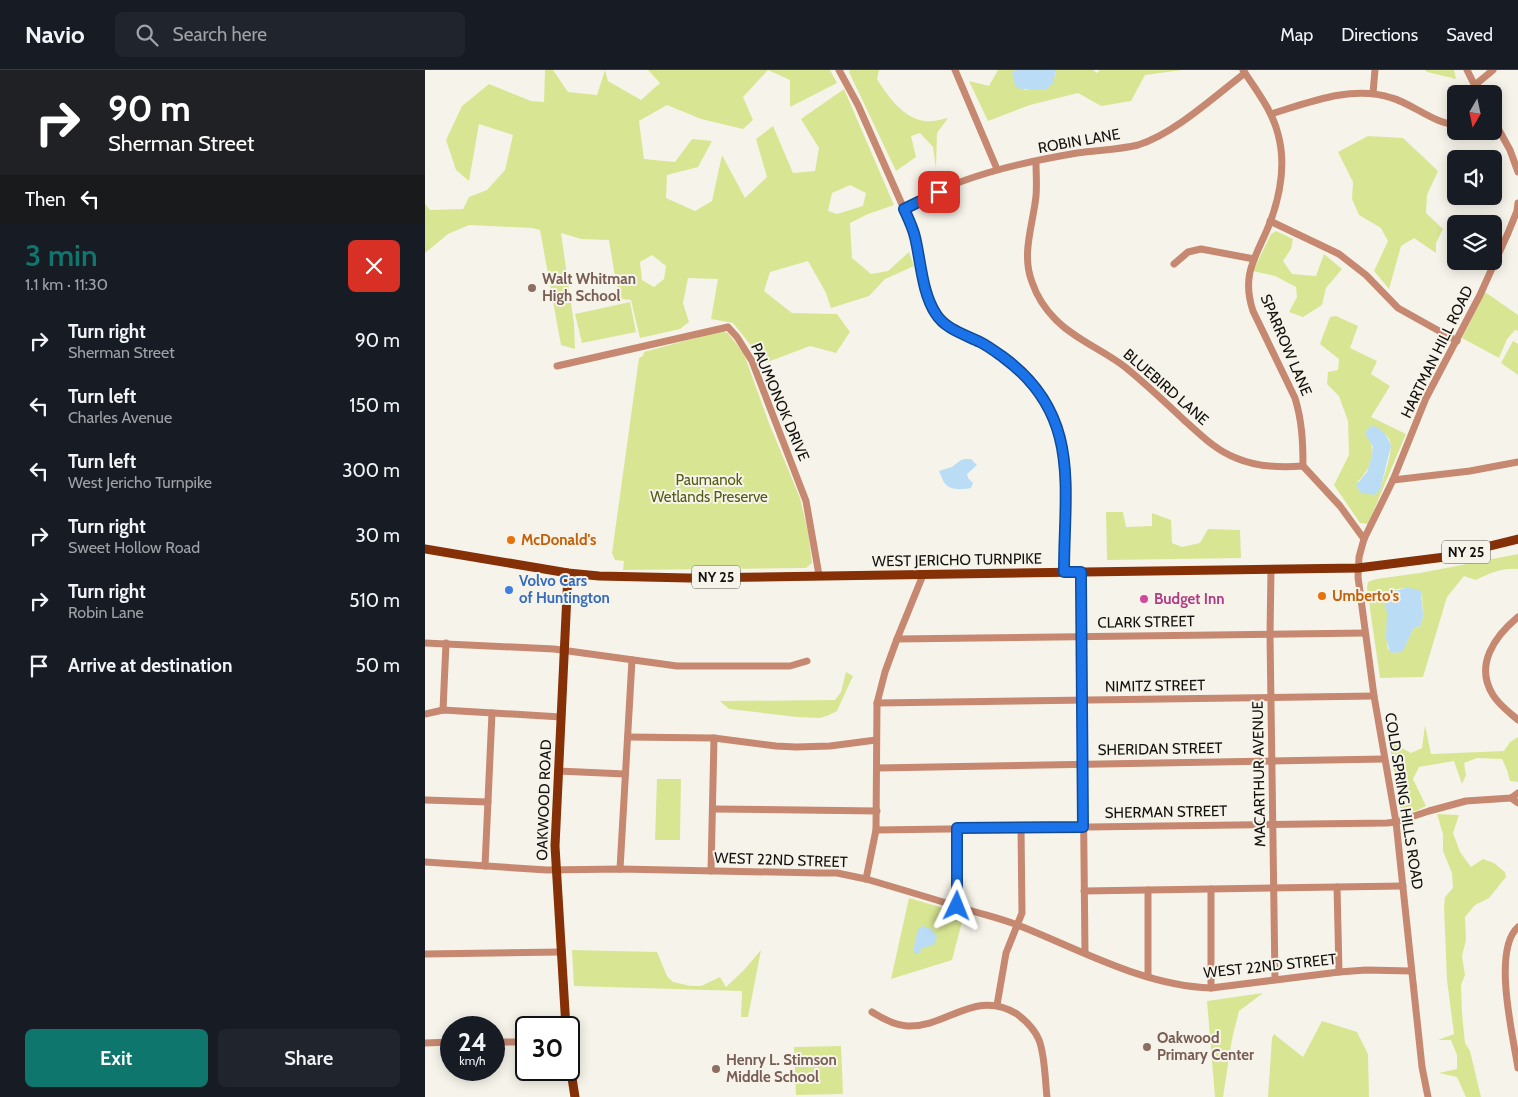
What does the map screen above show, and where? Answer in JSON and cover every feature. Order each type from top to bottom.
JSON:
[{"type":"main road","name":"WEST JERICHO TURNPIKE","points":[[425,549],[567,573],[599,576],[689,578],[1358,568],[1441,558],[1518,539]]},
{"type":"main road","name":"OAKWOOD ROAD","points":[[565,1016],[555,836],[567,573]]},
{"type":"main road","points":[[572,1081],[575,1097]]},
{"type":"street","points":[[839,70],[879,150],[915,235],[925,287],[936,315],[951,328],[983,343],[1009,362],[1035,388],[1049,407],[1065,458],[1067,475],[1064,572]]},
{"type":"street","points":[[955,70],[997,169]]},
{"type":"street","points":[[1373,93],[1375,70]]},
{"type":"street","points":[[1467,70],[1475,85],[1493,70]]},
{"type":"street","name":"ROBIN LANE","points":[[904,209],[953,186],[997,169],[1139,144],[1174,128],[1244,72]]},
{"type":"street","name":"SPARROW LANE","points":[[1244,72],[1271,114],[1278,132],[1283,163],[1280,192],[1249,275],[1249,298],[1253,311],[1300,413],[1303,466]]},
{"type":"street","points":[[1271,114],[1327,97],[1373,93],[1404,102],[1447,122]]},
{"type":"street","points":[[1503,137],[1518,172]]},
{"type":"street","name":"BLUEBIRD LANE","points":[[1036,162],[1036,195],[1029,240],[1028,268],[1038,298],[1048,312],[1075,335],[1123,366],[1161,398],[1203,438],[1220,450],[1235,458],[1270,467],[1303,466]]},
{"type":"street","name":"HARTMAN HILL ROAD","points":[[1358,568],[1364,539],[1393,480],[1426,398],[1470,317],[1508,233],[1518,203]]},
{"type":"street","points":[[1270,221],[1323,244],[1339,254],[1366,275],[1398,308],[1457,341]]},
{"type":"street","points":[[1174,264],[1188,252],[1201,249],[1254,259]]},
{"type":"street","name":"PAUMONOK DRIVE","points":[[557,366],[728,327],[737,337],[751,361],[806,501],[819,575]]},
{"type":"street","points":[[1393,480],[1470,471],[1518,462]]},
{"type":"street","points":[[1303,466],[1340,506],[1364,539]]},
{"type":"street","name":"COLD SPRING HILLS ROAD","points":[[1358,568],[1374,696],[1396,822],[1422,1067],[1428,1097]]},
{"type":"street","name":"MACARTHUR AVENUE","points":[[1271,569],[1270,635],[1275,979]]},
{"type":"street","points":[[1081,572],[1085,953]]},
{"type":"street","points":[[866,879],[876,830],[877,703],[885,672],[923,574]]},
{"type":"street","points":[[1518,617],[1497,637],[1486,661],[1488,684],[1492,694],[1518,720]]},
{"type":"street","name":"CLARK STREET","points":[[897,639],[1365,633]]},
{"type":"street","points":[[425,643],[515,646],[563,650],[677,666],[790,666],[807,661]]},
{"type":"street","points":[[443,710],[446,644]]},
{"type":"street","points":[[620,869],[632,660]]},
{"type":"street","name":"NIMITZ STREET","points":[[877,703],[1374,696]]},
{"type":"street","points":[[425,714],[443,710],[561,717]]},
{"type":"street","points":[[485,866],[492,713]]},
{"type":"street","points":[[628,737],[714,738],[796,747],[830,746],[876,740]]},
{"type":"street","points":[[711,871],[714,738]]},
{"type":"street","name":"SHERIDAN STREET","points":[[877,768],[1384,759]]},
{"type":"street","points":[[557,771],[625,774]]},
{"type":"street","points":[[1518,793],[1511,798],[1518,803]]},
{"type":"street","name":"SHERMAN STREET","points":[[876,830],[1396,822],[1466,801],[1511,798]]},
{"type":"street","points":[[425,800],[488,802]]},
{"type":"street","points":[[713,809],[877,811]]},
{"type":"street","points":[[957,828],[957,906]]},
{"type":"street","points":[[997,1005],[1006,953],[1022,913],[1021,828]]},
{"type":"street","name":"WEST 22ND STREET","points":[[425,862],[556,870],[620,869],[837,873],[866,879],[1017,925],[1085,953],[1148,976],[1180,985],[1211,988],[1339,972],[1411,972]]},
{"type":"street","points":[[1084,892],[1403,886]]},
{"type":"street","points":[[1337,887],[1339,972]]},
{"type":"street","points":[[1211,889],[1211,988]]},
{"type":"street","points":[[1148,890],[1148,976]]},
{"type":"street","points":[[1518,927],[1513,931],[1507,945],[1505,975],[1518,1068]]},
{"type":"street","points":[[425,954],[562,952]]},
{"type":"street","points":[[872,1012],[896,1024],[909,1026],[923,1024],[971,1007],[983,1005],[997,1005],[1009,1010],[1022,1018],[1039,1040],[1047,1097]]},
{"type":"street","points":[[425,1043],[440,1042]]},
{"type":"green space","points":[[545,70],[553,70],[568,92],[597,95],[605,70],[608,81],[641,100],[660,83],[648,70],[768,70],[743,97],[753,120],[743,129],[701,119],[667,105],[639,121],[644,159],[675,162],[692,139],[712,141],[698,167],[667,175],[666,198],[695,211],[712,201],[722,155],[745,198],[767,177],[756,139],[773,126],[793,173],[815,171],[819,148],[801,119],[844,89],[894,205],[868,214],[850,223],[852,258],[871,274],[888,271],[909,252],[914,266],[885,279],[869,296],[831,308],[826,293],[808,261],[770,272],[764,291],[792,313],[837,314],[850,332],[836,353],[810,346],[765,363],[733,323],[711,319],[718,279],[688,278],[683,303],[689,322],[680,329],[640,338],[631,300],[622,299],[616,283],[609,240],[581,239],[561,233],[574,324],[575,349],[561,345],[540,230],[469,225],[448,234],[425,253],[425,204],[430,210],[463,209],[469,197],[487,190],[505,170],[513,135],[479,124],[469,181],[456,170],[446,140],[462,106],[489,84],[531,101],[544,102]],"holes":[[[850,185],[866,193],[863,206],[837,214],[828,211],[832,193]],[[652,255],[666,266],[664,279],[654,287],[642,280],[640,262]]]},
{"type":"green space","points":[[768,70],[830,70],[837,83],[790,107],[790,80]]},
{"type":"green space","points":[[850,70],[879,70],[877,79],[885,91],[895,104],[913,117],[927,121],[948,118],[937,133],[936,169],[933,147],[920,133],[911,136],[916,157],[896,171],[849,72]]},
{"type":"green space","points":[[998,70],[1015,70],[1013,73],[1025,90],[1034,88],[1046,90],[1055,76],[1056,70],[1093,70],[1097,73],[1100,70],[1182,70],[1145,75],[1131,101],[1101,106],[1078,93],[1030,105],[988,121],[969,81],[989,86]]},
{"type":"green space","points":[[1425,70],[1454,70],[1456,79],[1427,72]]},
{"type":"green space","points":[[1368,136],[1403,138],[1438,171],[1427,195],[1426,213],[1443,229],[1436,243],[1436,253],[1414,238],[1401,246],[1389,289],[1374,271],[1388,241],[1381,228],[1359,215],[1352,199],[1353,182],[1338,152]]},
{"type":"green space","points":[[1276,231],[1293,239],[1291,249],[1283,261],[1292,274],[1316,276],[1324,254],[1342,269],[1326,288],[1322,305],[1303,317],[1289,312],[1297,297],[1296,287],[1275,276],[1253,271],[1271,234]]},
{"type":"green space","points":[[1485,292],[1518,315],[1518,331],[1515,330],[1507,339],[1499,358],[1462,338]]},
{"type":"green space","points":[[630,302],[636,332],[582,343],[575,314]]},
{"type":"green space","points":[[1336,316],[1358,326],[1350,348],[1377,361],[1371,374],[1390,386],[1371,417],[1406,434],[1368,524],[1360,523],[1334,485],[1349,455],[1348,421],[1339,396],[1327,384],[1328,372],[1338,370],[1339,359],[1320,344],[1330,317]],"holes":[[[1380,430],[1389,439],[1391,450],[1380,490],[1357,482],[1371,462],[1372,445],[1369,439]]]},
{"type":"green space","name":"Paumanok Wetlands Preserve","points":[[721,331],[728,333],[744,354],[769,423],[800,498],[808,532],[812,563],[806,568],[623,570],[624,561],[615,560],[612,553],[639,358],[643,356],[644,352]]},
{"type":"green space","points":[[1513,341],[1518,344],[1518,375],[1501,363]]},
{"type":"green space","points":[[1106,512],[1123,512],[1126,527],[1152,526],[1152,513],[1171,520],[1172,543],[1182,547],[1200,543],[1208,529],[1240,530],[1241,558],[1107,560]]},
{"type":"green space","points":[[1518,554],[1518,569],[1496,571],[1476,580],[1464,576],[1447,597],[1423,677],[1380,678],[1367,588],[1368,582],[1376,579],[1420,573]],"holes":[[[1404,588],[1422,595],[1423,616],[1421,625],[1413,629],[1403,650],[1396,653],[1388,649],[1387,610],[1384,594],[1392,590]]]},
{"type":"green space","points":[[846,672],[853,676],[837,711],[820,718],[729,709],[720,701],[835,700],[841,692]]},
{"type":"green space","points":[[1425,725],[1431,754],[1504,751],[1510,742],[1518,737],[1518,782],[1510,781],[1502,759],[1477,758],[1464,763],[1466,775],[1462,784],[1454,761],[1419,767],[1413,779],[1426,806],[1416,811],[1401,813],[1389,741],[1411,753],[1422,748]]},
{"type":"green space","points":[[657,779],[681,779],[680,840],[655,840]]},
{"type":"green space","points":[[1437,814],[1459,815],[1453,833],[1460,852],[1471,867],[1483,859],[1494,863],[1505,872],[1506,877],[1489,898],[1475,905],[1465,917],[1466,940],[1462,956],[1465,975],[1461,985],[1462,1013],[1465,1043],[1470,1051],[1481,1097],[1466,1097],[1457,1077],[1439,1073],[1457,1069],[1457,1055],[1451,1040],[1438,1040],[1454,1034],[1447,980],[1444,906],[1445,897],[1453,888],[1452,873],[1443,851],[1443,834]]},
{"type":"green space","points":[[909,898],[964,914],[952,960],[891,979]]},
{"type":"green space","points":[[572,950],[657,952],[667,976],[673,982],[701,986],[720,977],[726,987],[761,950],[748,1017],[741,1017],[742,991],[574,986]]},
{"type":"green space","points":[[1263,993],[1239,1011],[1232,1039],[1223,1097],[1215,1097],[1207,1001]]},
{"type":"green space","points":[[1322,1021],[1357,1032],[1368,1054],[1369,1097],[1268,1097],[1272,1038],[1274,1034],[1303,1057]]},
{"type":"green space","points":[[841,1046],[843,1094],[796,1095],[794,1047]]},
{"type":"water","points":[[1015,70],[1056,70],[1053,83],[1046,90],[1016,88],[1012,73]]},
{"type":"water","points":[[1371,426],[1375,426],[1384,433],[1391,446],[1380,490],[1374,495],[1361,493],[1356,485],[1367,472],[1372,456],[1373,447],[1366,435],[1366,431]]},
{"type":"water","points":[[965,459],[971,459],[977,465],[967,474],[973,483],[971,488],[958,489],[950,487],[944,482],[939,471],[952,467]]},
{"type":"water","points":[[1407,587],[1421,591],[1423,616],[1421,625],[1413,629],[1403,651],[1390,652],[1386,638],[1387,612],[1382,595],[1385,591],[1399,590]]},
{"type":"water","points":[[923,926],[931,929],[937,936],[934,945],[922,948],[920,953],[915,954],[917,930]]},
{"type":"place","name":"Walt Whitman High School","points":[[532,288]]},
{"type":"place","name":"McDonald's","points":[[511,540]]},
{"type":"place","name":"Volvo Cars of Huntington","points":[[509,590]]},
{"type":"place","name":"Umberto's","points":[[1322,596]]},
{"type":"place","name":"Budget Inn","points":[[1144,599]]},
{"type":"place","name":"Oakwood Primary Center","points":[[1147,1047]]},
{"type":"place","name":"Henry L. Stimson Middle School","points":[[716,1069]]},
{"type":"route","points":[[939,192],[904,209],[915,235],[925,287],[932,307],[936,315],[951,328],[983,343],[1021,372],[1049,407],[1065,458],[1067,475],[1064,572],[1081,572],[1083,827],[957,828],[957,906]]}]
